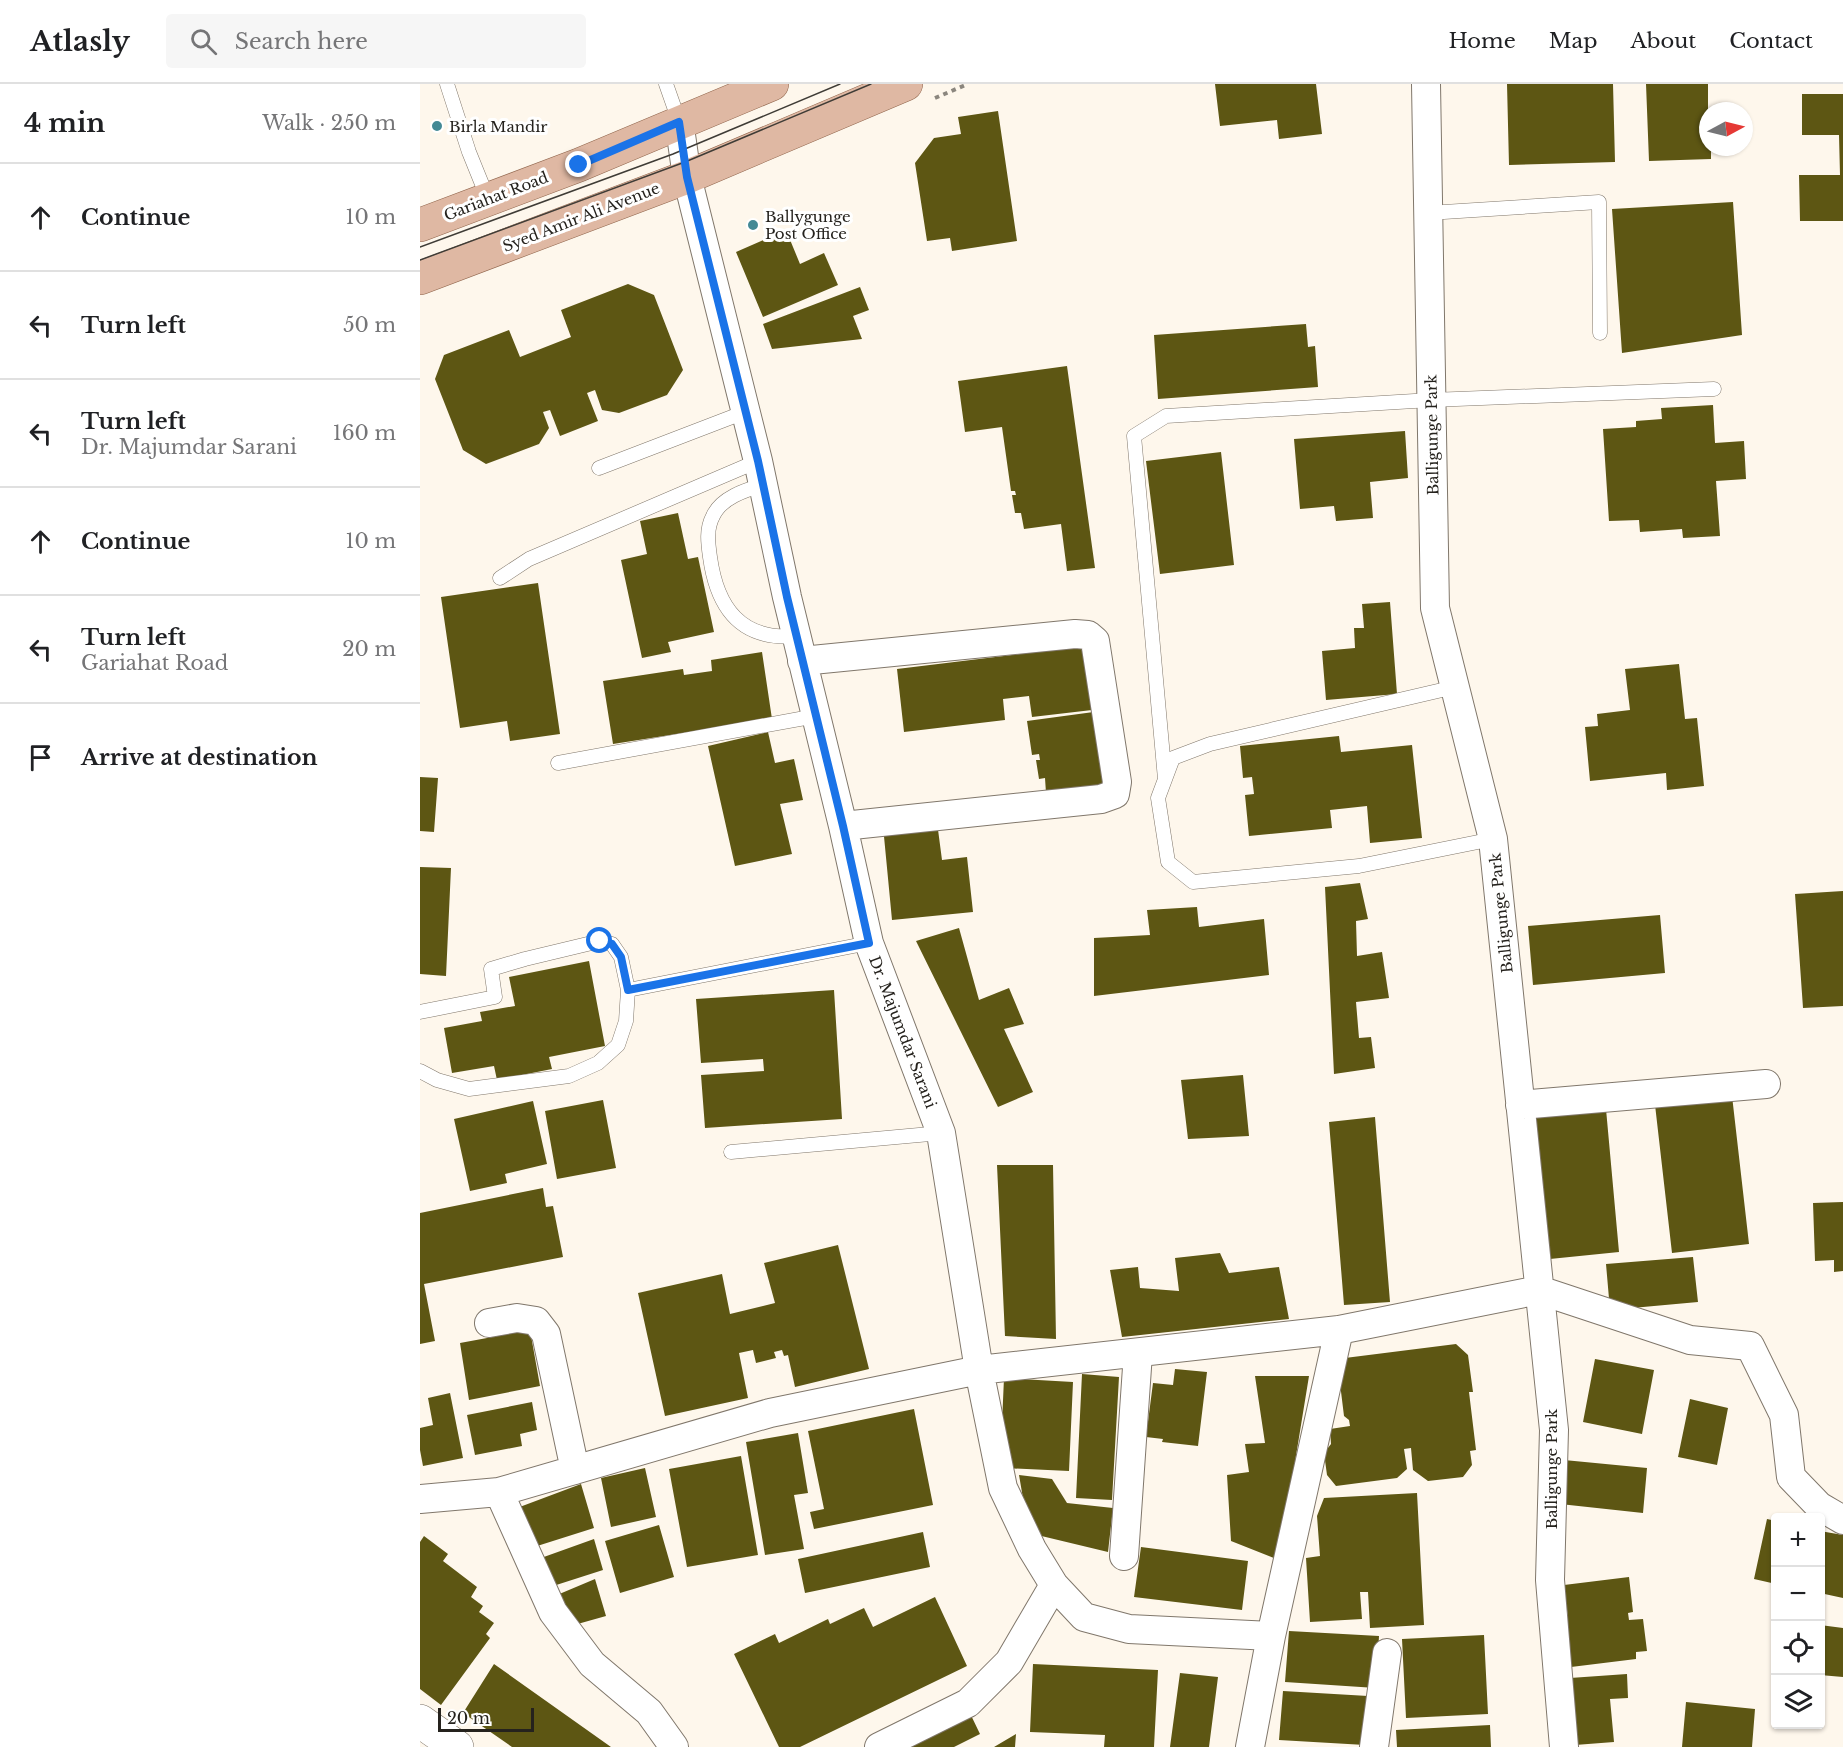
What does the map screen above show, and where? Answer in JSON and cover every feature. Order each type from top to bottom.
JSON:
[{"type":"main road","name":"Gariahat Road","points":[[420,225],[579,165],[772,84]]},
{"type":"main road","name":"Syed Amir Ali Avenue","points":[[420,278],[687,177],[906,84]]},
{"type":"street","name":"Balligunge Park","points":[[1426,84],[1435,608],[1493,839],[1554,1430],[1550,1580],[1564,1747]]},
{"type":"street","name":"Dr. Majumdar Sarani","points":[[679,122],[687,177],[760,473],[869,943],[941,1132],[980,1370],[1003,1488],[1032,1549],[1054,1585],[1084,1617],[1129,1629],[1271,1636]]},
{"type":"street","points":[[800,649],[1075,634],[1088,635],[1095,641],[1117,782],[1114,794],[1101,799],[843,826]]},
{"type":"street","points":[[1520,1105],[1766,1084]]},
{"type":"street","points":[[420,1499],[499,1492],[770,1413],[980,1370],[1340,1330],[1539,1290],[1690,1340],[1750,1346],[1784,1415],[1791,1477],[1819,1506],[1843,1520]]},
{"type":"street","points":[[489,1323],[517,1318],[536,1321],[546,1334],[575,1470]]},
{"type":"street","points":[[1250,1747],[1271,1636],[1340,1330]]},
{"type":"street","points":[[1124,1556],[1138,1353]]},
{"type":"street","points":[[499,1492],[553,1612],[592,1664],[649,1712],[674,1747]]},
{"type":"street","points":[[879,1747],[968,1702],[1010,1662],[1054,1585]]},
{"type":"street","points":[[1374,1747],[1387,1653]]},
{"type":"street","points":[[420,1721],[457,1747]]},
{"type":"lane","points":[[447,84],[469,152],[488,199]]},
{"type":"lane","points":[[666,84],[679,122]]},
{"type":"lane","points":[[1428,213],[1599,202],[1600,333]]},
{"type":"lane","points":[[1165,778],[1134,436],[1166,416],[1431,400],[1714,389]]},
{"type":"lane","points":[[599,468],[745,412]]},
{"type":"lane","points":[[500,578],[529,559],[760,473]]},
{"type":"lane","points":[[760,473],[726,500],[713,515],[707,539],[712,578],[728,612],[754,632],[784,637],[800,649]]},
{"type":"lane","points":[[1455,687],[1210,744],[1173,758],[1158,798],[1168,862],[1193,882],[1359,866],[1493,839]]},
{"type":"lane","points":[[558,764],[816,716]]},
{"type":"lane","points":[[420,1012],[495,997],[491,969],[600,941],[612,944],[621,957],[628,990],[626,1021],[618,1045],[598,1063],[569,1076],[469,1089],[437,1080],[420,1071]]},
{"type":"lane","points":[[628,990],[869,943]]},
{"type":"lane","points":[[731,1152],[941,1132]]},
{"type":"building","points":[[1215,84],[1316,84],[1322,134],[1279,139],[1277,120],[1220,126]]},
{"type":"building","points":[[1507,84],[1613,84],[1615,162],[1509,165]]},
{"type":"building","points":[[1646,84],[1708,84],[1708,102],[1699,102],[1699,156],[1711,156],[1711,159],[1649,161]]},
{"type":"building","points":[[1802,94],[1843,94],[1843,221],[1800,221],[1799,175],[1840,175],[1839,135],[1802,135]]},
{"type":"building","points":[[998,111],[1017,241],[952,251],[950,238],[927,241],[915,163],[934,138],[961,134],[958,117]]},
{"type":"building","points":[[1733,202],[1742,335],[1622,353],[1612,209]]},
{"type":"building","points":[[786,230],[800,264],[824,253],[838,285],[763,317],[736,252]]},
{"type":"building","points":[[628,284],[654,295],[683,370],[667,395],[619,413],[602,410],[595,390],[587,393],[598,421],[560,436],[550,410],[543,412],[549,428],[539,444],[486,464],[463,450],[435,379],[444,355],[509,330],[520,357],[571,337],[561,310]]},
{"type":"building","points":[[860,287],[869,310],[853,316],[862,339],[772,349],[763,324]]},
{"type":"building","points":[[1306,324],[1308,347],[1315,346],[1318,387],[1158,399],[1154,335]]},
{"type":"building","points":[[1067,366],[1095,568],[1067,571],[1061,524],[1024,529],[1021,513],[1015,513],[1012,495],[1016,495],[1015,491],[1011,491],[1002,427],[965,432],[958,381]]},
{"type":"building","points":[[1713,405],[1715,443],[1744,441],[1746,479],[1716,481],[1720,536],[1683,538],[1682,529],[1640,532],[1639,520],[1609,521],[1603,429],[1636,427],[1636,421],[1662,419],[1661,408]]},
{"type":"building","points":[[1405,431],[1408,478],[1370,482],[1373,518],[1336,521],[1334,506],[1300,509],[1294,439]]},
{"type":"building","points":[[1221,452],[1234,565],[1160,574],[1146,461]]},
{"type":"building","points":[[678,513],[688,559],[698,557],[714,632],[668,642],[671,652],[642,658],[621,560],[647,554],[640,521]]},
{"type":"building","points":[[538,583],[560,734],[510,741],[507,721],[460,728],[441,597]]},
{"type":"building","points":[[1390,602],[1397,694],[1326,700],[1322,651],[1355,648],[1354,628],[1364,628],[1362,604]]},
{"type":"building","points":[[1085,646],[1092,710],[1032,717],[1029,696],[1003,699],[1005,720],[904,732],[897,669]]},
{"type":"building","points":[[762,652],[772,719],[613,744],[603,681],[683,669],[684,675],[712,671],[711,660]]},
{"type":"building","points":[[1679,664],[1685,719],[1697,718],[1704,786],[1667,790],[1666,773],[1590,781],[1585,727],[1598,726],[1597,714],[1630,710],[1625,669]]},
{"type":"building","points":[[1101,711],[1110,791],[1046,793],[1045,778],[1039,779],[1036,760],[1040,760],[1039,754],[1032,755],[1027,721]]},
{"type":"building","points":[[768,732],[775,763],[794,759],[803,800],[780,804],[792,854],[735,866],[708,746]]},
{"type":"building","points":[[1339,736],[1341,752],[1412,745],[1422,838],[1370,843],[1367,806],[1330,810],[1332,828],[1249,836],[1245,795],[1254,794],[1252,777],[1243,778],[1240,746]]},
{"type":"building","points":[[420,777],[438,778],[434,832],[420,831]]},
{"type":"building","points":[[937,822],[942,860],[967,857],[973,912],[892,920],[883,826]]},
{"type":"building","points":[[420,867],[451,868],[446,976],[420,974]]},
{"type":"building","points":[[1360,883],[1368,919],[1356,921],[1357,956],[1382,952],[1389,998],[1356,1002],[1359,1038],[1371,1037],[1375,1068],[1334,1074],[1325,887]]},
{"type":"building","points":[[1843,891],[1843,1006],[1803,1008],[1795,894]]},
{"type":"building","points":[[1197,907],[1199,927],[1264,919],[1269,975],[1094,996],[1094,938],[1150,935],[1147,910]]},
{"type":"building","points":[[1660,915],[1665,973],[1533,985],[1528,926]]},
{"type":"building","points":[[959,928],[979,1000],[1009,988],[1024,1024],[1004,1029],[1033,1092],[998,1107],[916,941]]},
{"type":"building","points":[[589,961],[605,1046],[549,1057],[552,1069],[497,1080],[494,1066],[452,1073],[444,1028],[482,1021],[480,1012],[515,1006],[509,977]]},
{"type":"building","points":[[834,990],[842,1119],[705,1128],[701,1075],[764,1071],[763,1059],[701,1063],[696,999]]},
{"type":"building","points":[[1243,1075],[1249,1136],[1188,1139],[1181,1080]]},
{"type":"building","points":[[1731,1087],[1749,1244],[1672,1253],[1654,1096]]},
{"type":"building","points":[[1605,1098],[1619,1252],[1540,1260],[1526,1105]]},
{"type":"building","points":[[603,1100],[616,1168],[557,1179],[545,1111]]},
{"type":"building","points":[[533,1101],[547,1164],[505,1174],[507,1183],[470,1191],[454,1119]]},
{"type":"building","points":[[1375,1117],[1390,1302],[1344,1305],[1329,1122]]},
{"type":"building","points":[[997,1165],[1053,1165],[1056,1339],[1005,1336]]},
{"type":"building","points":[[543,1188],[546,1207],[553,1206],[563,1257],[424,1284],[435,1341],[420,1344],[420,1213]]},
{"type":"building","points":[[1843,1202],[1843,1271],[1834,1272],[1834,1260],[1815,1261],[1813,1203]]},
{"type":"building","points":[[838,1245],[869,1369],[795,1387],[788,1355],[784,1356],[782,1350],[774,1352],[776,1358],[756,1363],[753,1350],[739,1353],[748,1398],[665,1416],[638,1293],[722,1274],[730,1314],[775,1303],[764,1263]]},
{"type":"building","points":[[1220,1253],[1229,1273],[1279,1267],[1289,1319],[1122,1337],[1110,1270],[1138,1267],[1140,1288],[1179,1291],[1175,1258]]},
{"type":"building","points":[[1693,1257],[1698,1302],[1610,1310],[1606,1264]]},
{"type":"building","points":[[530,1330],[540,1386],[469,1400],[460,1343]]},
{"type":"building","points":[[1456,1344],[1468,1355],[1473,1392],[1469,1392],[1476,1450],[1470,1451],[1472,1465],[1463,1477],[1428,1481],[1413,1470],[1411,1448],[1404,1449],[1407,1469],[1397,1478],[1336,1486],[1327,1475],[1324,1453],[1331,1444],[1330,1429],[1350,1426],[1349,1420],[1344,1416],[1337,1359]]},
{"type":"building","points":[[1595,1359],[1654,1370],[1642,1434],[1583,1422]]},
{"type":"building","points":[[1175,1369],[1207,1372],[1198,1446],[1162,1442],[1163,1439],[1146,1437],[1153,1383],[1173,1385]]},
{"type":"building","points":[[1082,1374],[1119,1377],[1112,1500],[1076,1498]]},
{"type":"building","points":[[1255,1376],[1309,1376],[1279,1560],[1231,1541],[1227,1475],[1249,1472],[1245,1444],[1265,1443]]},
{"type":"building","points":[[1004,1378],[1073,1382],[1069,1471],[1004,1468],[1001,1446]]},
{"type":"building","points":[[450,1393],[463,1458],[423,1466],[420,1428],[433,1425],[428,1398]]},
{"type":"building","points":[[1690,1399],[1728,1408],[1717,1465],[1678,1457]]},
{"type":"building","points":[[532,1402],[537,1430],[520,1434],[522,1446],[475,1455],[467,1415]]},
{"type":"building","points":[[914,1409],[933,1505],[814,1529],[810,1512],[824,1509],[808,1431]]},
{"type":"building","points":[[798,1433],[808,1493],[794,1495],[804,1549],[765,1555],[746,1442]]},
{"type":"building","points":[[741,1456],[758,1555],[687,1567],[669,1469]]},
{"type":"building","points":[[1564,1460],[1647,1468],[1643,1513],[1560,1504]]},
{"type":"building","points":[[645,1468],[656,1517],[611,1527],[601,1478]]},
{"type":"building","points":[[1019,1475],[1052,1479],[1067,1503],[1113,1508],[1108,1552],[1029,1533]]},
{"type":"building","points":[[581,1484],[594,1528],[534,1547],[517,1508]]},
{"type":"building","points":[[1417,1493],[1424,1625],[1370,1628],[1368,1592],[1360,1592],[1362,1619],[1310,1622],[1306,1558],[1320,1556],[1317,1516],[1324,1498]]},
{"type":"building","points":[[1767,1519],[1771,1520],[1771,1583],[1754,1579]]},
{"type":"building","points":[[659,1525],[674,1577],[620,1593],[605,1541]]},
{"type":"building","points":[[923,1532],[930,1567],[805,1593],[798,1559]]},
{"type":"building","points":[[1825,1532],[1843,1535],[1843,1598],[1825,1594]]},
{"type":"building","points":[[424,1536],[448,1554],[443,1561],[477,1587],[471,1597],[483,1606],[479,1612],[494,1623],[486,1634],[490,1638],[441,1705],[420,1689],[420,1542]]},
{"type":"building","points":[[594,1539],[603,1570],[550,1587],[541,1558]]},
{"type":"building","points":[[1141,1547],[1248,1561],[1242,1610],[1134,1597]]},
{"type":"building","points":[[1629,1577],[1633,1612],[1628,1613],[1629,1620],[1643,1619],[1647,1651],[1636,1652],[1636,1659],[1571,1667],[1562,1619],[1568,1618],[1564,1585]]},
{"type":"building","points":[[595,1579],[606,1616],[574,1625],[557,1595]]},
{"type":"building","points":[[935,1597],[967,1666],[800,1747],[779,1747],[734,1654],[775,1634],[779,1643],[828,1619],[830,1624],[864,1608],[873,1627]]},
{"type":"building","points":[[1825,1626],[1843,1628],[1843,1677],[1825,1675]]},
{"type":"building","points":[[1289,1631],[1379,1636],[1376,1688],[1285,1682]]},
{"type":"building","points":[[1484,1635],[1488,1714],[1406,1718],[1402,1639]]},
{"type":"building","points":[[494,1664],[611,1747],[512,1747],[463,1713]]},
{"type":"building","points":[[1033,1664],[1158,1670],[1154,1747],[1104,1747],[1105,1735],[1030,1732]]},
{"type":"building","points":[[1180,1673],[1218,1677],[1209,1747],[1170,1747]]},
{"type":"building","points":[[1627,1674],[1628,1698],[1610,1699],[1614,1742],[1575,1745],[1570,1678]]},
{"type":"building","points":[[1283,1691],[1368,1696],[1365,1745],[1279,1740]]},
{"type":"building","points":[[1686,1702],[1755,1709],[1752,1747],[1682,1747]]},
{"type":"building","points":[[967,1707],[980,1734],[954,1747],[885,1747]]},
{"type":"building","points":[[1490,1725],[1491,1747],[1397,1747],[1396,1730]]},
{"type":"building","points":[[1016,1734],[1015,1747],[994,1747]]},
{"type":"tram line","points":[[420,247],[673,154],[840,84]]},
{"type":"tram line","points":[[420,260],[685,162],[871,84]]},
{"type":"place","name":"Birla Mandir","points":[[437,126]]},
{"type":"place","name":"Ballygunge Post Office","points":[[753,225]]},
{"type":"route","points":[[579,165],[679,122],[687,177],[758,461],[787,597],[869,943],[628,990],[621,957],[612,944],[600,941]]}]
